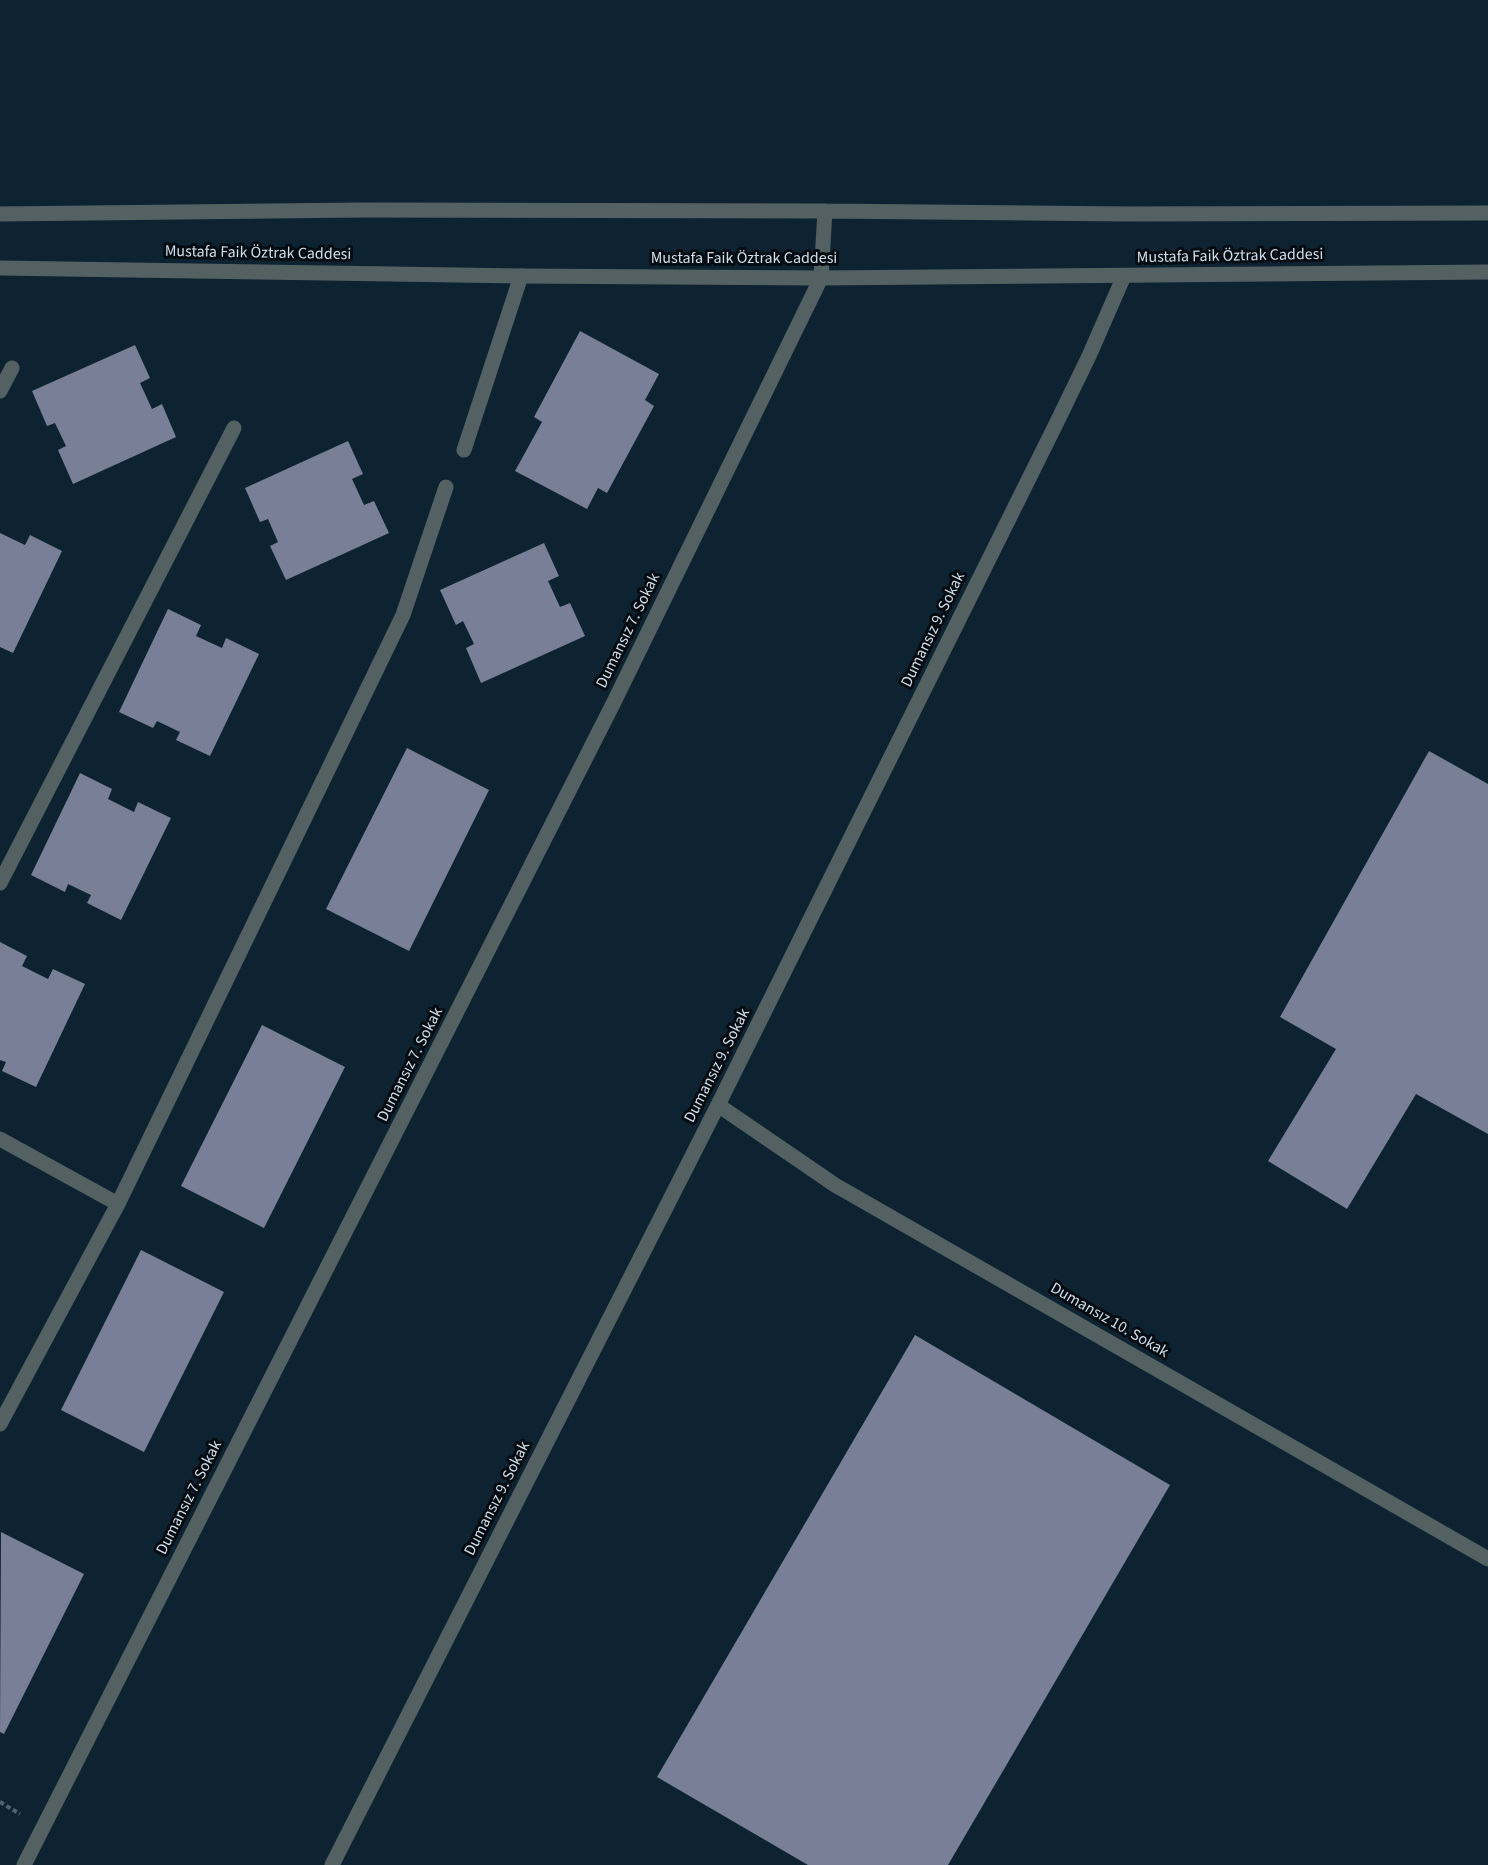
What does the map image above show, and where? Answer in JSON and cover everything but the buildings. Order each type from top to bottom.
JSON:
[{"type":"street","points":[[0,214],[361,210],[1128,214],[1488,213]]},
{"type":"street","points":[[821,278],[825,211]]},
{"type":"street","name":"Mustafa Faik Öztrak Caddesi","points":[[0,268],[821,278],[1488,272]]},
{"type":"street","points":[[464,450],[521,276]]},
{"type":"street","name":"Dumansız 9. Sokak","points":[[332,1865],[718,1105],[1057,423],[1124,276]]},
{"type":"street","name":"Dumansız 7. Sokak","points":[[24,1865],[609,713],[821,278]]},
{"type":"street","points":[[0,391],[12,368]]},
{"type":"street","points":[[0,883],[234,428]]},
{"type":"street","points":[[0,1424],[118,1204],[403,615],[446,487]]},
{"type":"street","name":"Dumansız 10. Sokak","points":[[718,1105],[835,1185],[1488,1559]]},
{"type":"street","points":[[0,1139],[118,1204]]}]
